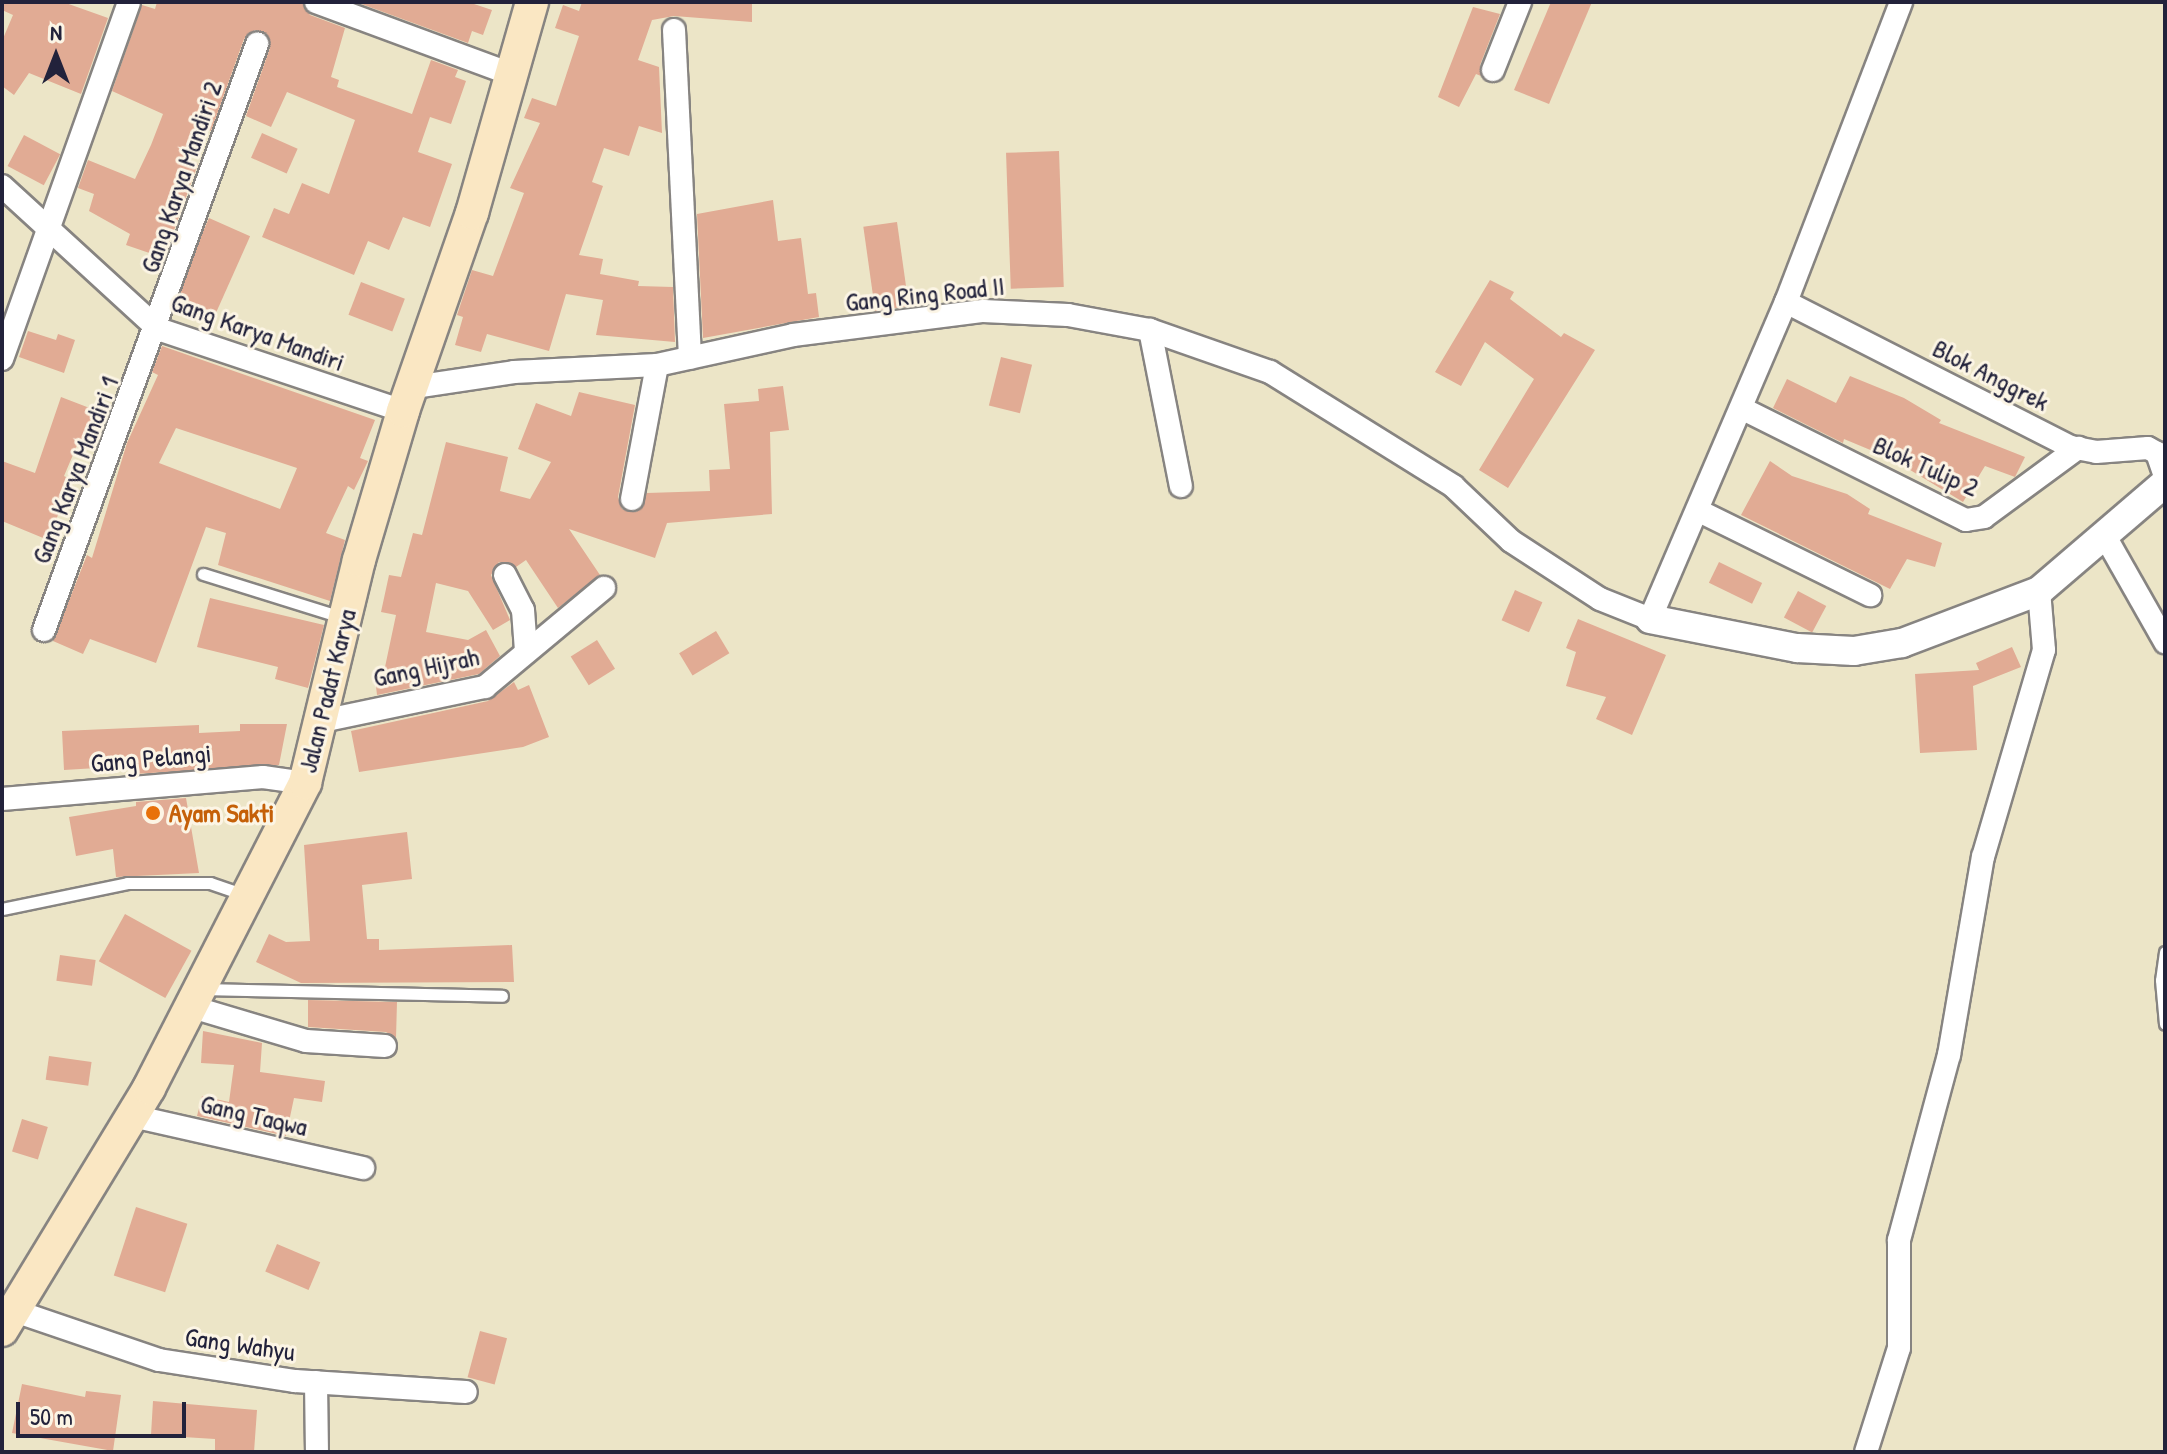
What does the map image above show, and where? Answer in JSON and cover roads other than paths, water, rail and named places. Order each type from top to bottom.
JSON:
[{"type":"main road","name":"Jalan Padat Karya","points":[[8,1320],[132,1116],[197,998],[305,783],[345,618],[408,399],[513,75],[532,2]]},
{"type":"street","points":[[2,359],[129,2]]},
{"type":"street","points":[[316,2],[513,75]]},
{"type":"street","points":[[1493,70],[1520,2]]},
{"type":"street","points":[[1901,2],[1786,302],[1699,511],[1650,619],[1797,648],[1854,651],[1942,630],[2039,591],[2106,538],[2165,483]]},
{"type":"street","points":[[674,30],[690,358]]},
{"type":"street","name":"Gang Karya Mandiri 2","points":[[158,329],[257,44]]},
{"type":"street","name":"Gang Karya Mandiri","points":[[2,186],[158,329],[408,399]]},
{"type":"street","name":"Blok Anggrek","points":[[1786,302],[2078,448],[2148,448],[2157,453],[2165,476]]},
{"type":"street","name":"Gang Ring Road II","points":[[408,399],[514,372],[657,365],[793,335],[983,311],[1068,315],[1150,330],[1270,372],[1453,486],[1511,541],[1600,599],[1650,619]]},
{"type":"street","name":"Gang Karya Mandiri 1","points":[[44,630],[158,329]]},
{"type":"street","points":[[1150,330],[1181,486]]},
{"type":"street","points":[[632,499],[657,365]]},
{"type":"street","name":"Blok Tulip 2","points":[[1741,408],[1966,520],[1984,517],[2078,448]]},
{"type":"street","points":[[1699,511],[1870,595]]},
{"type":"street","points":[[2106,538],[2165,642]]},
{"type":"street","points":[[505,575],[523,610],[526,651]]},
{"type":"street","name":"Gang Hijrah","points":[[322,721],[485,687],[604,588]]},
{"type":"street","points":[[1866,1452],[1899,1348],[1899,1240],[1949,1055],[1983,857],[2044,650],[2039,591]]},
{"type":"street","name":"Gang Pelangi","points":[[2,799],[263,777],[305,783]]},
{"type":"street","points":[[197,998],[306,1041],[385,1046]]},
{"type":"street","name":"Gang Taqwa","points":[[132,1116],[363,1168]]},
{"type":"street","name":"Gang Wahyu","points":[[8,1320],[135,1355],[316,1382],[466,1392]]},
{"type":"street","points":[[316,1382],[317,1452]]},
{"type":"lane","points":[[203,574],[345,618]]},
{"type":"lane","points":[[2,909],[127,883],[210,883],[249,897]]},
{"type":"lane","points":[[2165,952],[2161,980],[2165,1024]]},
{"type":"lane","points":[[197,998],[502,996]]},
{"type":"place","name":"Ayam Sakti","points":[[153,813]]}]
